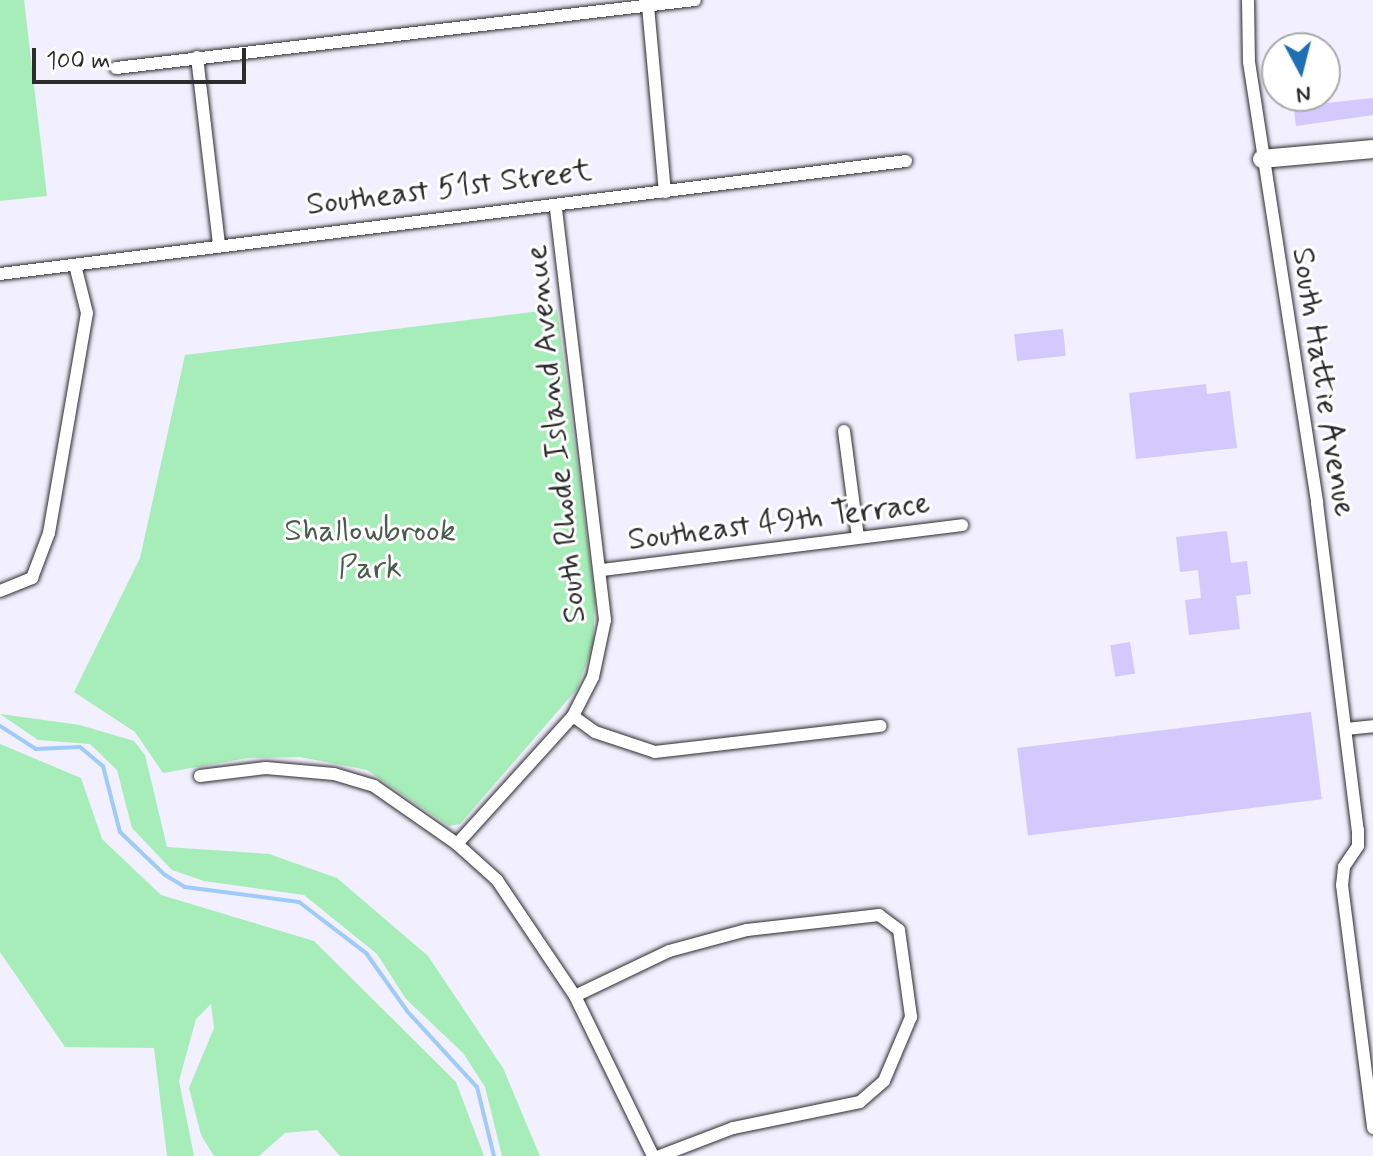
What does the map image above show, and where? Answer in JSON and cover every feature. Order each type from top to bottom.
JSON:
[{"type":"street","points":[[116,68],[695,0]]},
{"type":"street","name":"South Hattie Avenue","points":[[1248,0],[1249,62],[1262,159],[1346,729],[1358,846],[1344,867],[1342,885],[1373,1128]]},
{"type":"street","points":[[648,6],[665,192]]},
{"type":"street","points":[[197,57],[219,245]]},
{"type":"street","points":[[1262,159],[1373,149]]},
{"type":"street","name":"Southeast 51st Street","points":[[0,274],[906,161]]},
{"type":"street","name":"South Rhode Island Avenue","points":[[457,844],[573,716],[600,650],[602,570],[556,207]]},
{"type":"street","points":[[0,591],[32,578],[49,533],[87,313],[75,265]]},
{"type":"street","points":[[844,431],[858,537]]},
{"type":"street","name":"Southeast 49th Terrace","points":[[602,570],[962,525]]},
{"type":"street","points":[[573,716],[595,732],[655,752],[881,726]]},
{"type":"street","points":[[1346,729],[1373,726]]},
{"type":"street","points":[[200,776],[266,768],[334,774],[374,786],[457,844],[497,880],[575,996],[653,1156]]},
{"type":"street","points":[[575,996],[710,938],[879,915],[899,930],[911,1017],[895,1062],[860,1102],[733,1128],[660,1156]]},
{"type":"green space","points":[[0,0],[24,0],[47,196],[0,201]]},
{"type":"green space","name":"Shallowbrook Park","points":[[557,309],[595,600],[593,645],[577,689],[460,824],[449,826],[367,770],[300,757],[248,758],[163,773],[135,732],[74,692],[140,558],[185,355]]},
{"type":"green space","points":[[0,714],[80,725],[134,741],[145,755],[167,847],[269,854],[337,878],[428,956],[503,1068],[540,1156],[502,1156],[485,1087],[463,1053],[406,999],[377,954],[304,895],[204,881],[172,870],[132,828],[117,770],[90,744],[38,740]]},
{"type":"green space","points":[[0,744],[81,778],[102,839],[161,895],[314,941],[456,1082],[484,1156],[340,1156],[317,1130],[285,1133],[259,1156],[214,1156],[201,1135],[189,1088],[214,1028],[211,1004],[196,1019],[179,1081],[194,1156],[167,1156],[154,1048],[65,1047],[0,952]]},
{"type":"building","points":[[1373,98],[1373,115],[1296,126],[1294,112],[1341,112],[1341,101]]},
{"type":"building","points":[[1063,329],[1066,356],[1017,361],[1014,334]]},
{"type":"building","points":[[1206,384],[1207,394],[1230,391],[1237,448],[1136,459],[1129,393]]},
{"type":"building","points":[[1227,531],[1231,563],[1247,561],[1251,594],[1236,596],[1240,629],[1189,635],[1185,600],[1201,598],[1198,570],[1180,572],[1176,537]]},
{"type":"building","points":[[1130,642],[1135,674],[1115,677],[1110,645]]},
{"type":"building","points":[[1311,712],[1322,799],[1028,835],[1017,748]]},
{"type":"waterway","points":[[0,726],[36,749],[80,747],[103,766],[120,832],[165,875],[185,887],[299,902],[366,953],[407,1011],[477,1087],[494,1156]]}]
